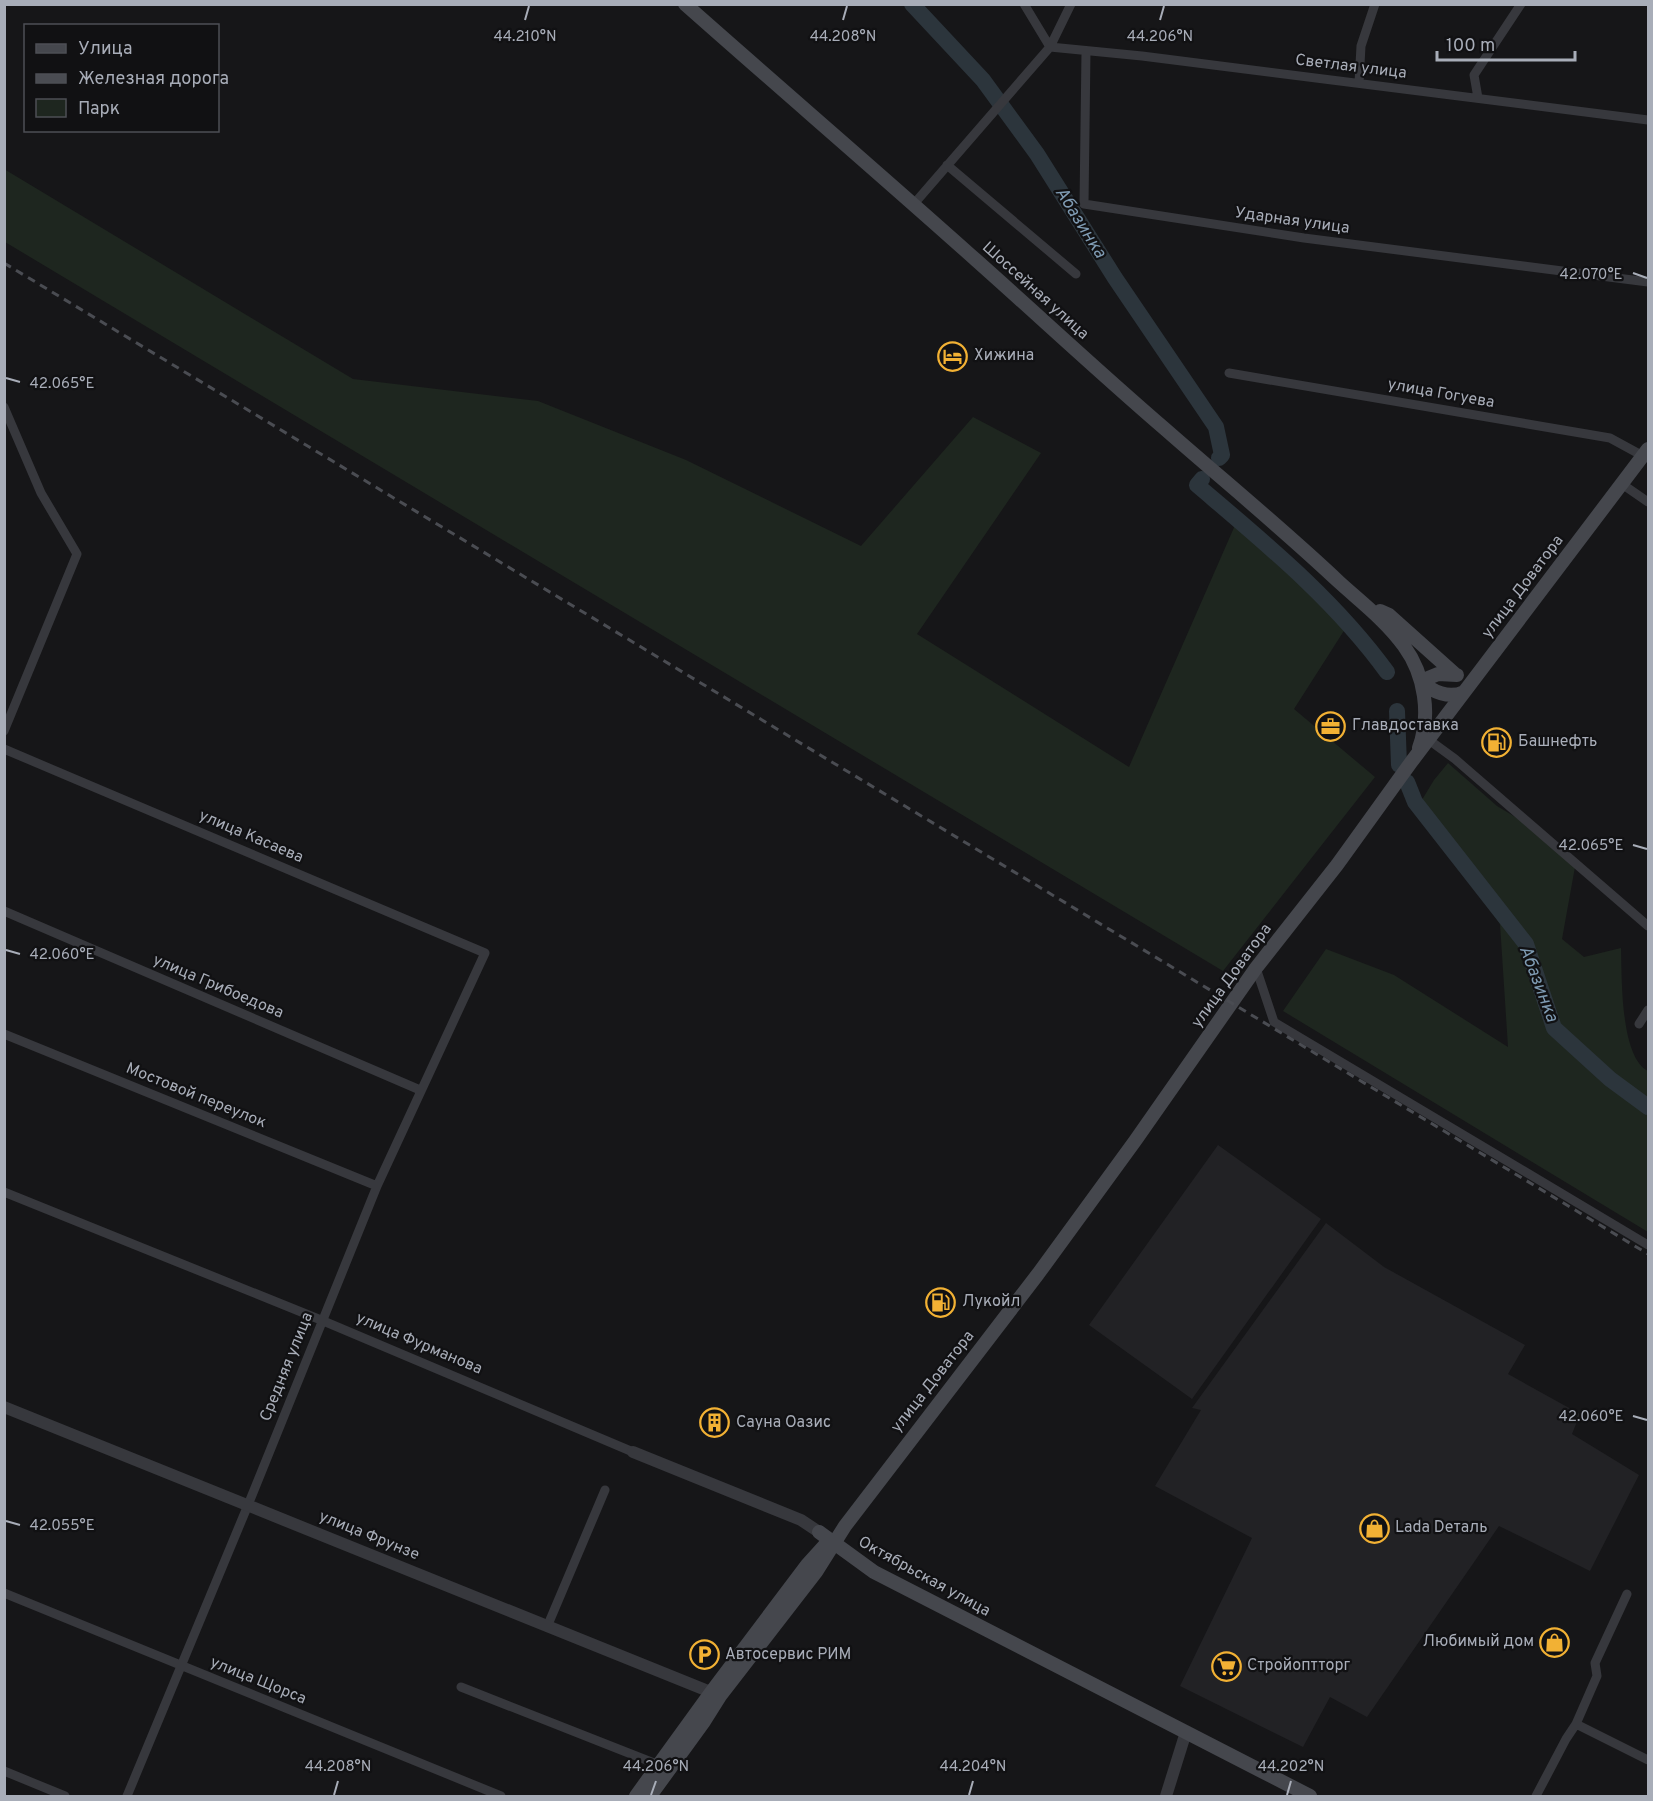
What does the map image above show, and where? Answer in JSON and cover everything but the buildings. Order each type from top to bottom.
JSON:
[{"type":"main road","name":"Шоссейная улица","points":[[685,4],[914,203]]},
{"type":"main road","name":"Шоссейная улица","points":[[694,4],[1363,602],[1404,646],[1421,681]]},
{"type":"main road","name":"улица Доватора","points":[[636,1797],[716,1694],[807,1565],[831,1544],[1045,1264],[1257,968],[1646,452]]},
{"type":"main road","name":"Шоссейная улица","points":[[1363,602],[1389,615],[1456,675]]},
{"type":"main road","points":[[1421,681],[1438,674],[1468,675],[1484,667]]},
{"type":"main road","points":[[1421,681],[1428,688],[1443,694],[1451,696],[1464,692]]},
{"type":"main road","points":[[1412,761],[1419,725],[1421,681]]},
{"type":"main road","name":"Октябрьская улица","points":[[819,1532],[831,1544],[874,1572],[1185,1736],[1294,1797]]},
{"type":"main road","name":"улица Доватора","points":[[650,1797],[704,1723],[716,1694]]},
{"type":"main road","name":"Октябрьская улица","points":[[1185,1736],[1310,1797]]},
{"type":"street","points":[[1024,4],[1050,47]]},
{"type":"street","points":[[914,203],[1050,47],[1071,4]]},
{"type":"street","points":[[1359,83],[1361,46],[1375,4]]},
{"type":"street","points":[[1478,98],[1474,75],[1521,4]]},
{"type":"street","name":"Светлая улица","points":[[1050,47],[1648,120]]},
{"type":"street","name":"Ударная улица","points":[[1086,51],[1084,204],[1304,238],[1648,282]]},
{"type":"street","points":[[947,165],[1076,274]]},
{"type":"street","name":"улица Гогуева","points":[[1229,373],[1610,438],[1646,452]]},
{"type":"street","points":[[4,407],[41,493],[77,554],[4,731]]},
{"type":"street","points":[[1622,484],[1648,502]]},
{"type":"street","points":[[1429,740],[1455,759],[1648,926]]},
{"type":"street","name":"улица Касаева","points":[[4,749],[485,953]]},
{"type":"street","name":"улица Грибоедова","points":[[4,911],[420,1090]]},
{"type":"street","name":"Средняя улица","points":[[127,1797],[377,1186],[485,953]]},
{"type":"street","points":[[1257,968],[1274,1022],[1648,1245]]},
{"type":"street","points":[[1639,1024],[1648,1010]]},
{"type":"street","name":"Мостовой переулок","points":[[4,1034],[377,1186]]},
{"type":"street","name":"улица Фурманова","points":[[4,1192],[321,1320],[633,1452],[801,1520],[819,1532]]},
{"type":"street","name":"улица Фрунзе","points":[[4,1407],[716,1694]]},
{"type":"street","points":[[548,1627],[605,1490]]},
{"type":"street","name":"улица Щорса","points":[[4,1593],[501,1797]]},
{"type":"street","points":[[1536,1797],[1576,1724],[1597,1676],[1595,1663],[1627,1594]]},
{"type":"street","points":[[461,1687],[659,1765]]},
{"type":"street","points":[[1576,1724],[1648,1760]]},
{"type":"street","points":[[1166,1797],[1185,1736]]},
{"type":"street","points":[[4,1772],[65,1797]]},
{"type":"shaded area","points":[[1218,1145],[1321,1219],[1192,1399],[1089,1325]]},
{"type":"shaded area","name":"Стройоптторг","points":[[1326,1223],[1384,1267],[1525,1345],[1508,1374],[1580,1414],[1572,1434],[1639,1475],[1590,1571],[1499,1526],[1367,1717],[1330,1697],[1303,1747],[1180,1686],[1252,1538],[1155,1486],[1201,1410],[1192,1408]]},
{"type":"green space","points":[[4,169],[353,379],[538,401],[686,460],[861,546],[973,417],[1041,453],[917,634],[1129,767],[1236,523],[1347,626],[1294,709],[1375,777],[1223,971],[5,242]]},
{"type":"green space","points":[[1448,763],[1497,806],[1542,833],[1575,867],[1562,939],[1584,957],[1621,948],[1627,1034],[1639,1063],[1648,1071],[1648,1232],[1283,1011],[1326,949],[1394,975],[1508,1047],[1500,924],[1452,854],[1414,813],[1434,780]]},
{"type":"waterway","name":"Абазинка","points":[[912,4],[983,80],[1037,154],[1115,278],[1216,427],[1222,455],[1219,458]]},
{"type":"waterway","name":"Абазинка","points":[[1202,479],[1197,485],[1273,550],[1322,596],[1345,620],[1387,672]]},
{"type":"waterway","name":"Абазинка","points":[[1397,711],[1399,765]]},
{"type":"waterway","name":"Абазинка","points":[[1407,782],[1415,802],[1526,944],[1554,1028],[1610,1079],[1648,1107]]},
{"type":"railway","points":[[4,263],[1648,1254]]},
{"type":"place","name":"Хижина","points":[[953,356]]},
{"type":"place","name":"Главдоставка","points":[[1331,726]]},
{"type":"place","name":"Башнефть","points":[[1497,742]]},
{"type":"place","name":"Лукойл","points":[[941,1302]]},
{"type":"place","name":"Сауна Оазис","points":[[715,1423]]},
{"type":"place","name":"Lada Dеталь","points":[[1374,1528]]},
{"type":"place","name":"Любимый дом","points":[[1555,1642]]},
{"type":"place","name":"Автосервис РИМ","points":[[704,1655]]},
{"type":"place","name":"Стройоптторг","points":[[1226,1666]]}]
